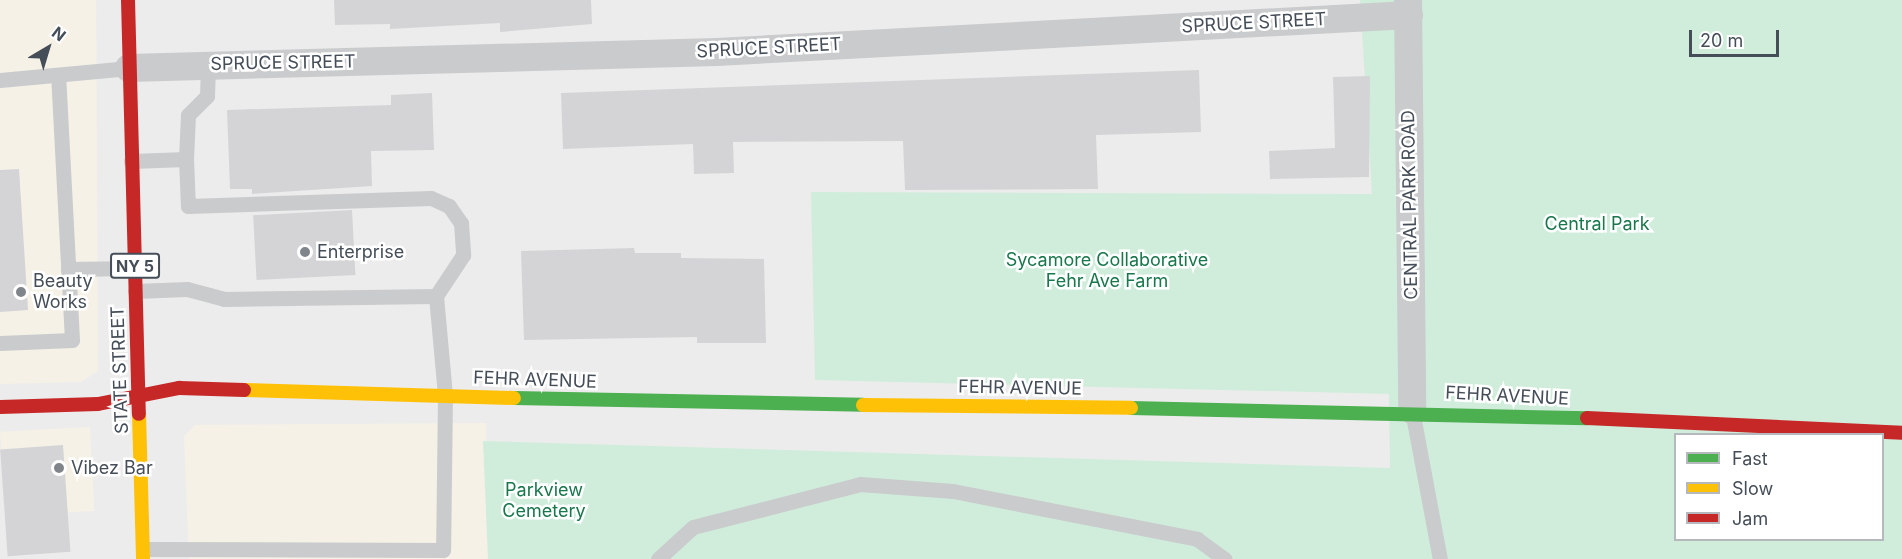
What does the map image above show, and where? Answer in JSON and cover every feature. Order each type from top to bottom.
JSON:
[{"type":"street","name":"STATE STREET","points":[[128,0],[143,554]]},
{"type":"street","name":"SPRUCE STREET","points":[[129,68],[717,52],[1408,8]]},
{"type":"street","name":"CENTRAL PARK ROAD","points":[[1408,8],[1412,410]]},
{"type":"street","name":"FEHR AVENUE","points":[[0,407],[98,404],[179,388],[712,404],[1412,410],[1902,433]]},
{"type":"lane","points":[[143,554],[443,550],[445,395],[436,296],[463,255],[461,223],[449,206],[431,198],[188,206],[186,159],[188,115],[207,96],[208,65]]},
{"type":"lane","points":[[0,80],[129,68]]},
{"type":"lane","points":[[0,343],[72,340],[58,75]]},
{"type":"lane","points":[[131,161],[186,159]]},
{"type":"lane","points":[[68,269],[135,268]]},
{"type":"lane","points":[[135,291],[187,289],[224,299],[436,296]]},
{"type":"lane","points":[[1412,410],[1440,559]]},
{"type":"lane","points":[[658,559],[693,527],[860,484],[953,491],[1185,537],[1226,559]]},
{"type":"shaded area","points":[[0,0],[96,0],[98,371],[81,382],[0,384]]},
{"type":"shaded area","points":[[486,423],[488,559],[189,559],[184,436],[195,425]]},
{"type":"shaded area","points":[[90,427],[94,511],[5,516],[0,432]]},
{"type":"green space","name":"Central Park","points":[[1360,0],[1902,0],[1902,559],[488,559],[483,441],[1390,468],[1389,394],[815,380],[811,192],[1372,194]]},
{"type":"building","points":[[334,0],[591,0],[592,24],[500,32],[500,23],[390,29],[390,24],[335,25]]},
{"type":"building","points":[[1199,70],[1201,132],[1096,135],[1098,189],[905,190],[903,141],[733,142],[734,173],[694,174],[693,144],[563,149],[561,93]]},
{"type":"building","points":[[1370,76],[1369,177],[1270,179],[1269,151],[1335,148],[1333,77]]},
{"type":"building","points":[[432,93],[434,150],[371,151],[372,186],[252,194],[252,189],[230,189],[227,110],[391,105],[391,95]]},
{"type":"building","points":[[19,169],[28,310],[0,312],[0,170]]},
{"type":"building","name":"Enterprise","points":[[352,210],[355,275],[257,280],[253,215]]},
{"type":"building","points":[[634,248],[635,253],[681,253],[681,258],[764,259],[766,343],[697,343],[697,337],[524,340],[521,251]]},
{"type":"building","points":[[63,445],[70,552],[8,556],[0,449]]},
{"type":"traffic: fast","points":[[514,398],[863,405]]},
{"type":"traffic: fast","points":[[1131,408],[1587,418]]},
{"type":"traffic: slow","points":[[244,390],[514,398]]},
{"type":"traffic: slow","points":[[863,405],[1131,408]]},
{"type":"traffic: slow","points":[[139,414],[143,559]]},
{"type":"traffic: jam","points":[[128,0],[139,414]]},
{"type":"traffic: jam","points":[[0,407],[98,404],[179,388],[244,390]]},
{"type":"traffic: jam","points":[[1587,418],[1902,433]]},
{"type":"place","name":"Enterprise","points":[[305,252]]},
{"type":"place","name":"Beauty Works","points":[[21,292]]},
{"type":"place","name":"Vibez Bar","points":[[59,468]]},
{"type":"park label","name":"Sycamore Collaborative Fehr Ave Farm","points":[[1107,271]]},
{"type":"park label","name":"Parkview Cemetery","points":[[544,501]]}]
